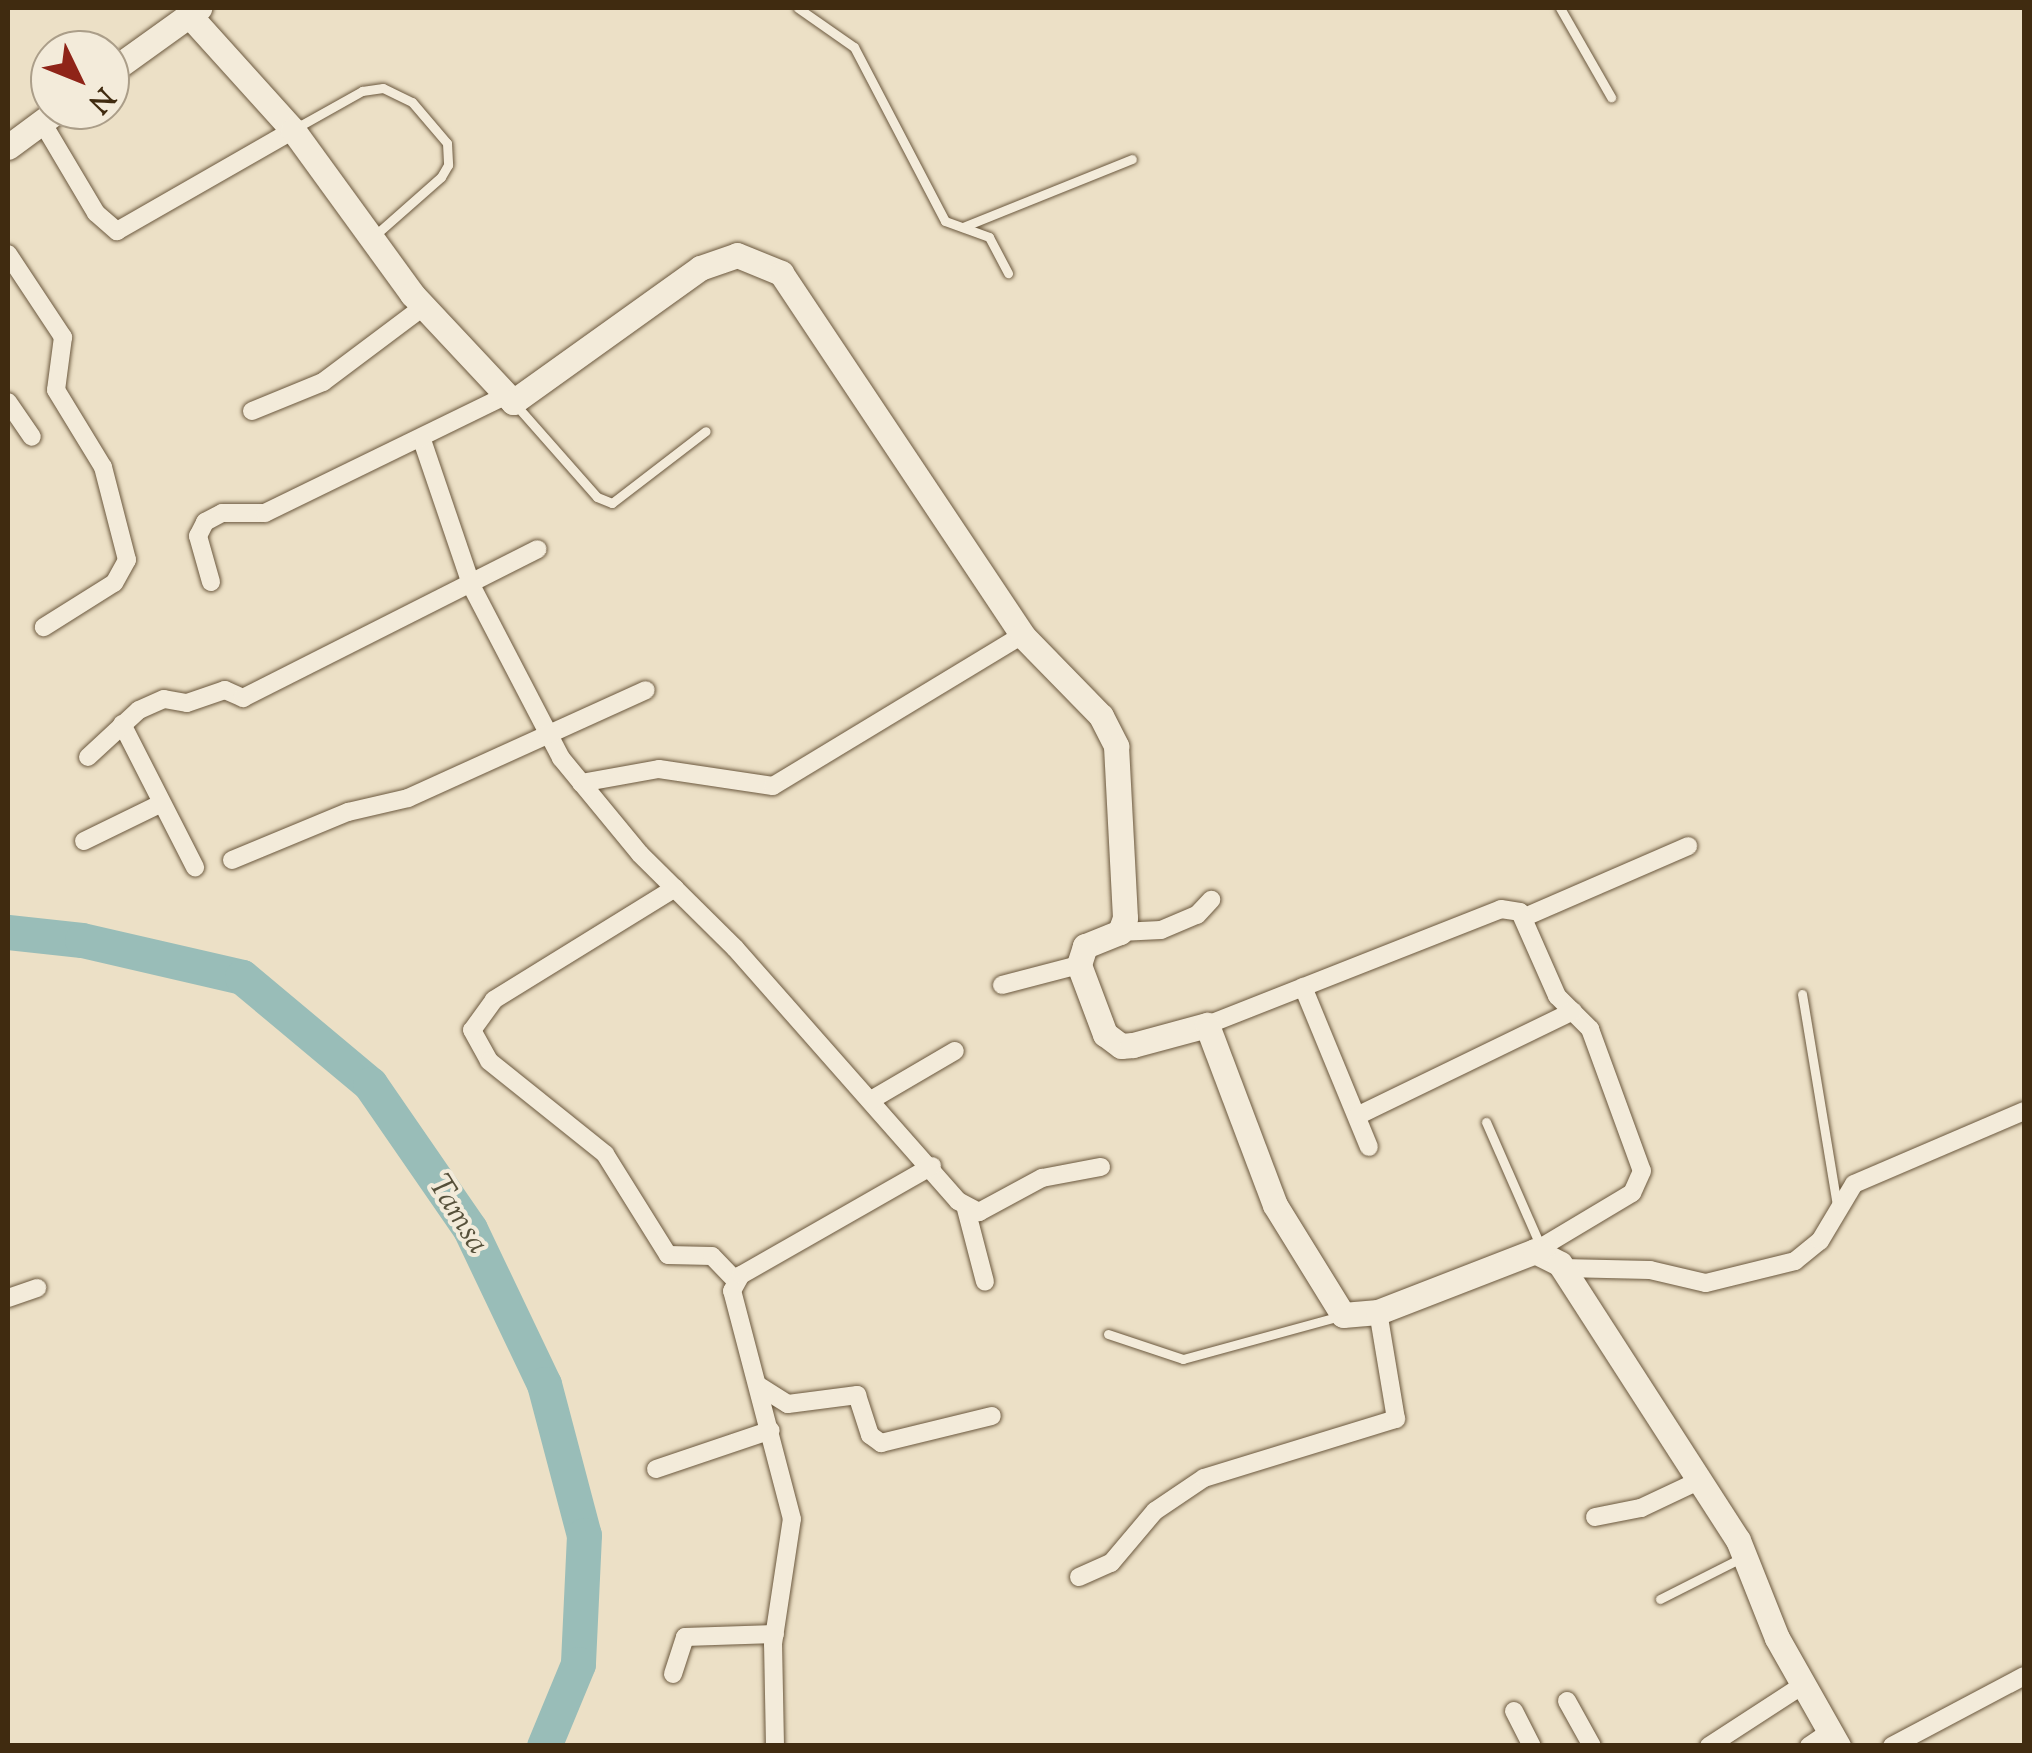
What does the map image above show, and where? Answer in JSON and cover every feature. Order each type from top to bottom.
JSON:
[{"type":"street","points":[[130,57],[194,11],[293,130],[423,307],[509,399]]},
{"type":"street","points":[[8,147],[31,130]]},
{"type":"street","points":[[57,130],[96,214],[118,231],[293,130]]},
{"type":"street","points":[[8,254],[63,336],[56,390],[103,467],[127,560],[114,583],[44,626]]},
{"type":"street","points":[[211,582],[198,536],[205,522],[222,513],[266,513],[509,399],[700,268],[736,255],[766,262],[792,288],[1022,635],[1101,716],[1116,746],[1126,906],[1120,932]]},
{"type":"street","points":[[252,411],[323,382],[423,307]]},
{"type":"street","points":[[8,402],[32,437]]},
{"type":"street","points":[[422,440],[472,587],[545,731],[581,783],[674,888],[932,1166],[966,1209],[985,1282]]},
{"type":"street","points":[[88,758],[122,724],[164,699],[187,703],[225,690],[243,698],[472,587],[538,548]]},
{"type":"street","points":[[581,783],[658,768],[774,786],[1022,635]]},
{"type":"street","points":[[232,860],[348,812],[408,798],[545,731],[646,690]]},
{"type":"street","points":[[122,724],[194,867]]},
{"type":"street","points":[[84,841],[160,804]]},
{"type":"street","points":[[1211,900],[1197,915],[1161,930],[1120,932],[1092,940],[1079,965],[1105,1034],[1122,1046],[1207,1025],[1500,909],[1525,917],[1688,846]]},
{"type":"street","points":[[674,888],[494,1000],[472,1030],[488,1060],[605,1154],[668,1255],[712,1256],[736,1281],[734,1300],[771,1430],[792,1527],[775,1634],[775,1746]]},
{"type":"street","points":[[1207,1025],[1275,1206],[1342,1315],[1378,1312],[1538,1249],[1624,1199],[1642,1179],[1590,1029],[1552,988],[1525,917]]},
{"type":"street","points":[[1002,984],[1079,965]]},
{"type":"street","points":[[1304,987],[1369,1147]]},
{"type":"street","points":[[1357,1116],[1574,1011]]},
{"type":"street","points":[[871,1100],[955,1051]]},
{"type":"street","points":[[1563,1268],[1650,1270],[1722,1282],[1807,1254],[1854,1184],[2024,1111]]},
{"type":"street","points":[[736,1281],[932,1166]]},
{"type":"street","points":[[966,1209],[978,1212],[1042,1178],[1101,1166]]},
{"type":"street","points":[[1538,1249],[1563,1268],[1746,1556],[1826,1741]]},
{"type":"street","points":[[8,1298],[37,1288]]},
{"type":"street","points":[[1080,1577],[1111,1563],[1154,1511],[1204,1478],[1396,1419],[1378,1312]]},
{"type":"street","points":[[759,1386],[788,1404],[857,1396],[870,1435],[881,1443],[992,1416]]},
{"type":"street","points":[[656,1469],[771,1430]]},
{"type":"street","points":[[1595,1517],[1642,1508],[1698,1481]]},
{"type":"street","points":[[674,1674],[685,1637],[775,1634]]},
{"type":"street","points":[[1892,1746],[2024,1676]]},
{"type":"street","points":[[1708,1746],[1803,1685]]},
{"type":"street","points":[[1567,1702],[1592,1746]]},
{"type":"street","points":[[1514,1711],[1532,1746]]},
{"type":"lane","points":[[798,8],[854,47],[937,208],[959,228],[989,237],[1008,273]]},
{"type":"lane","points":[[1560,8],[1611,97]]},
{"type":"lane","points":[[293,130],[362,91],[383,88],[412,102],[447,143],[448,165],[441,177],[372,238]]},
{"type":"lane","points":[[959,228],[1132,159]]},
{"type":"lane","points":[[509,399],[597,496],[612,503],[706,432]]},
{"type":"lane","points":[[1802,994],[1837,1206]]},
{"type":"lane","points":[[1486,1122],[1538,1249]]},
{"type":"lane","points":[[1108,1334],[1183,1359],[1342,1315]]},
{"type":"lane","points":[[1660,1600],[1746,1556]]},
{"type":"waterway","name":"Tamsa","points":[[8,932],[82,940],[242,977],[370,1084],[470,1229],[544,1384],[584,1535],[578,1664],[544,1746]]}]
